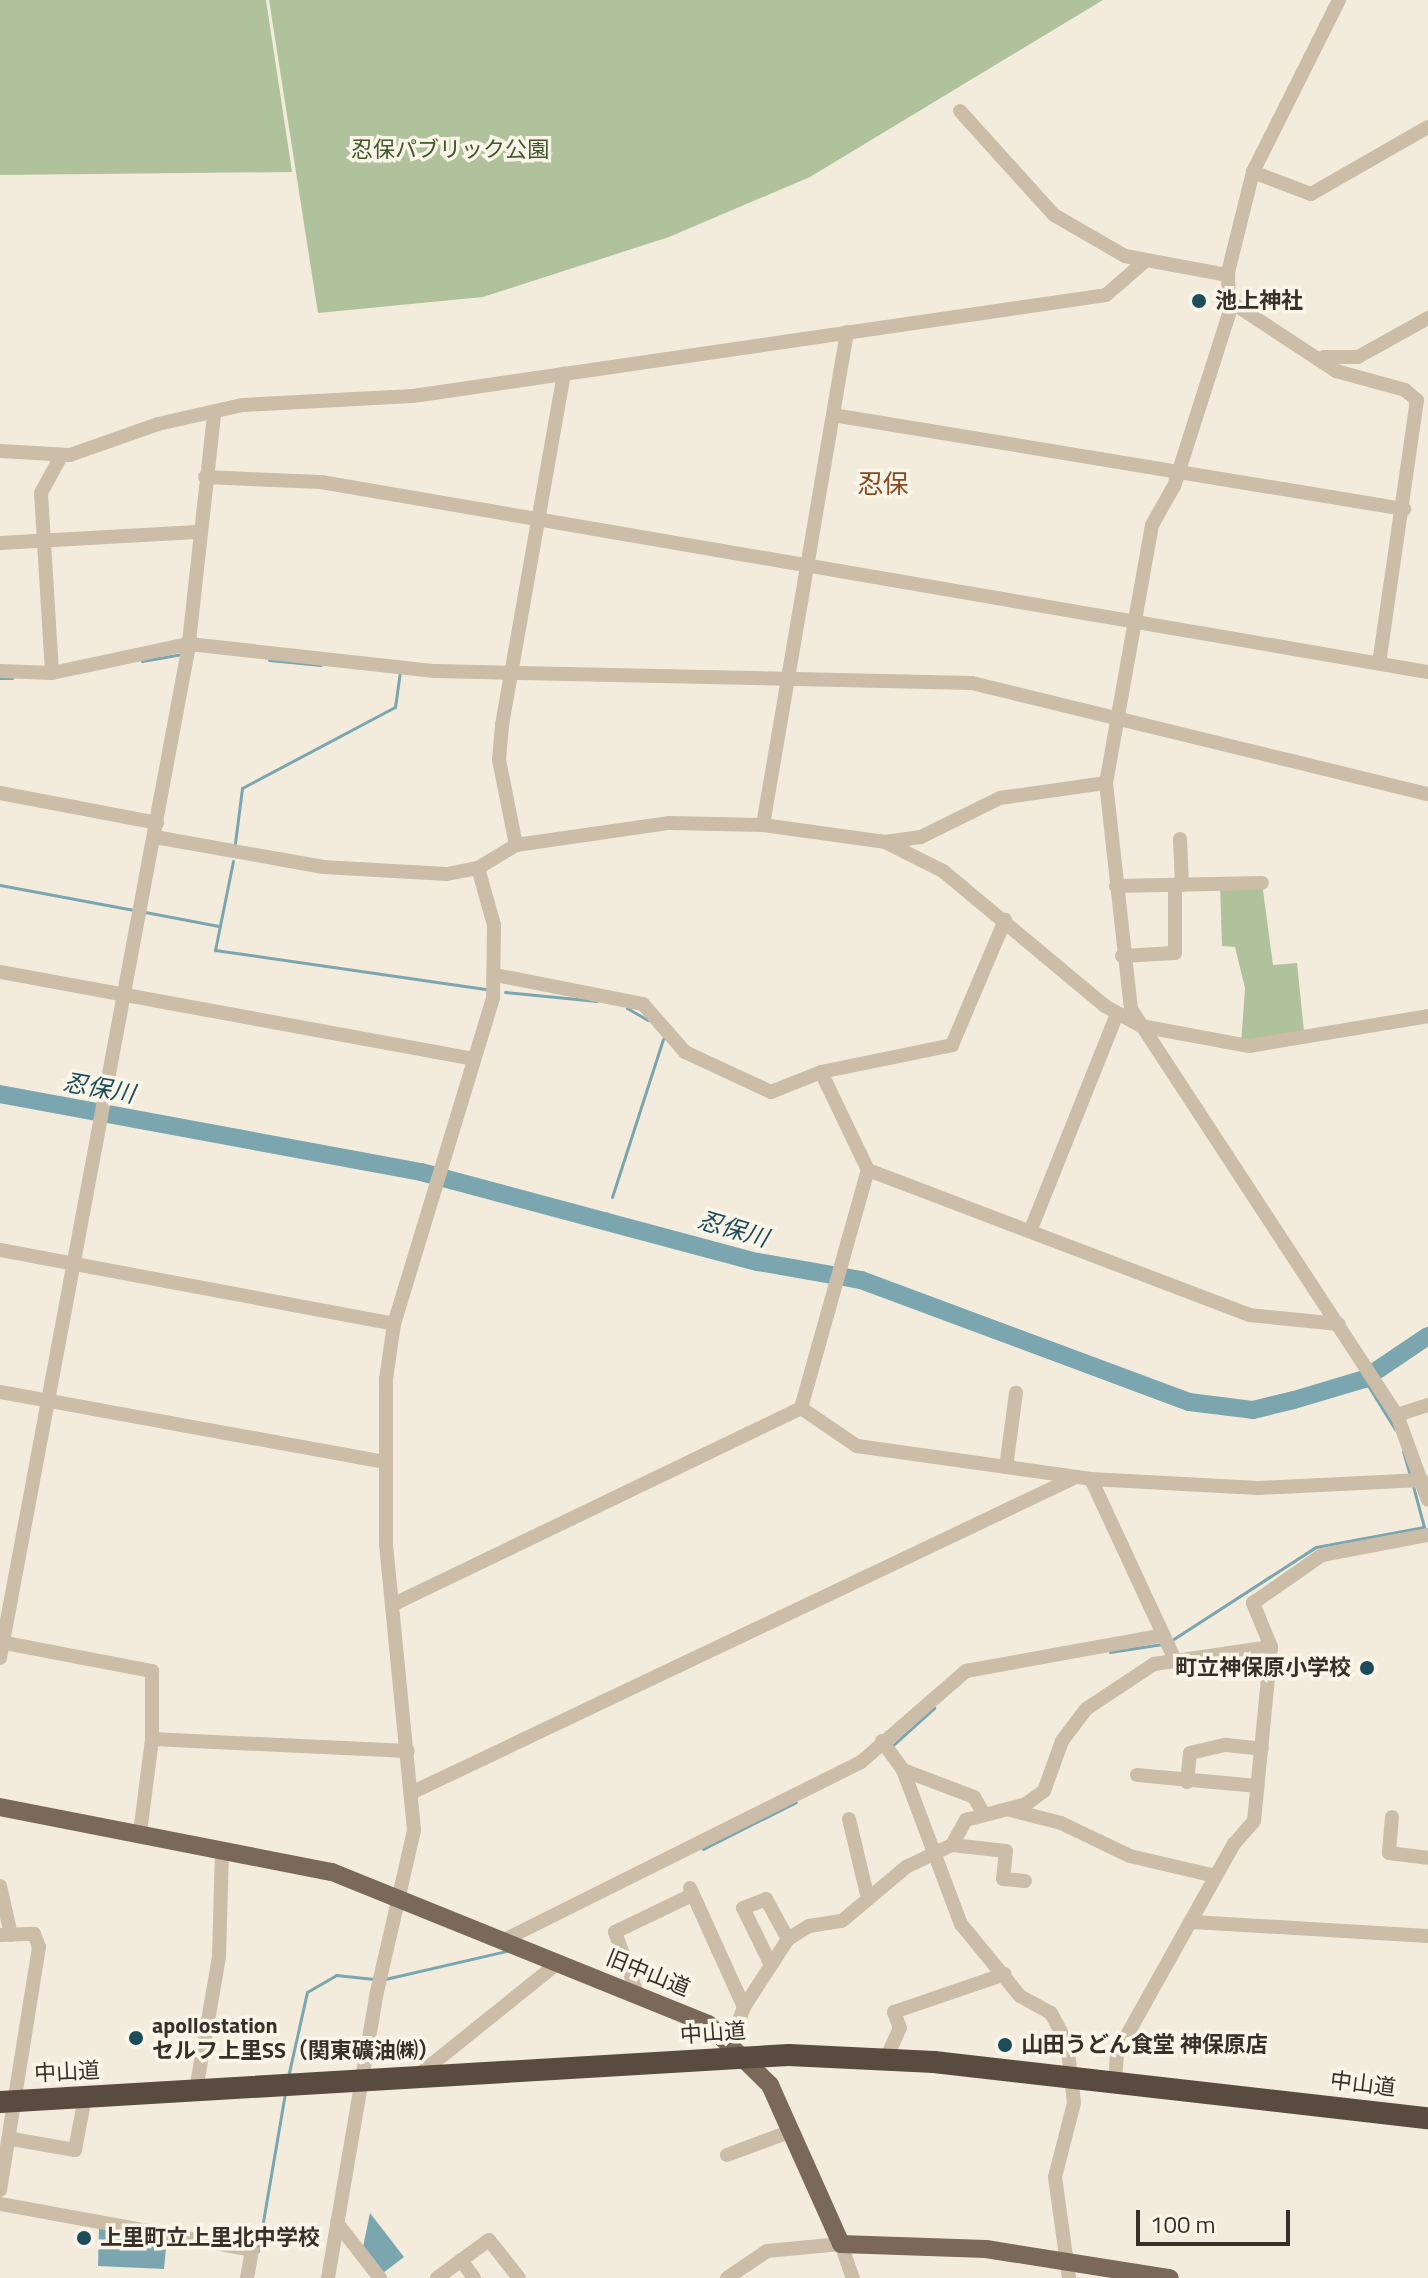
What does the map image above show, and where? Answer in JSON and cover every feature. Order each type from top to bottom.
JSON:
[{"type":"highway","name":"中山道","points":[[9,2102],[363,2081],[740,2048],[1076,2077],[1428,2118]]},
{"type":"main road","name":"旧中山道","points":[[0,1807],[332,1872],[637,1993],[740,2048]]},
{"type":"main road","points":[[740,2048],[792,2131],[841,2244],[899,2242],[1065,2259],[1170,2278]]},
{"type":"street","points":[[1339,0],[1253,172],[1228,275],[1231,302],[1179,473],[1152,525],[1106,783],[1122,956],[1141,1026],[1397,1415],[1428,1500]]},
{"type":"street","points":[[960,111],[1054,215],[1144,262],[1228,275]]},
{"type":"street","points":[[1253,172],[1311,194],[1428,127]]},
{"type":"street","points":[[0,451],[61,456],[269,402],[364,402],[1106,295],[1144,262]]},
{"type":"street","points":[[1231,302],[1324,357],[1336,371],[1405,390],[1417,400],[1404,509],[1379,663]]},
{"type":"street","points":[[1324,357],[1358,357],[1428,318]]},
{"type":"street","points":[[763,825],[847,332]]},
{"type":"street","points":[[516,845],[499,760],[564,373]]},
{"type":"street","points":[[0,1658],[189,644],[197,532],[214,414]]},
{"type":"street","points":[[833,415],[1404,509]]},
{"type":"street","points":[[1412,448],[1428,450]]},
{"type":"street","points":[[52,673],[41,493],[61,456]]},
{"type":"street","points":[[205,477],[321,482],[1428,672]]},
{"type":"street","points":[[0,543],[197,532]]},
{"type":"street","points":[[0,671],[52,673],[189,644],[516,673],[972,683],[1116,722],[1428,794]]},
{"type":"street","points":[[0,793],[323,867],[447,874],[478,868],[516,845],[669,823],[763,825],[885,842],[921,837],[1000,798],[1106,783]]},
{"type":"street","points":[[1122,956],[1175,953],[1180,839]]},
{"type":"street","points":[[885,842],[943,871],[1117,1014],[1141,1026],[1249,1046],[1428,1016]]},
{"type":"street","points":[[328,2278],[397,1897],[414,1830],[394,1604],[386,1462],[394,1324],[493,998],[496,975],[494,925],[478,868]]},
{"type":"street","points":[[1116,886],[1262,883]]},
{"type":"street","points":[[496,975],[643,1004],[685,1052],[771,1092],[821,1072],[952,1045],[1005,920]]},
{"type":"street","points":[[0,972],[472,1059]]},
{"type":"street","points":[[1031,1229],[1117,1014]]},
{"type":"street","points":[[801,1408],[830,1286],[868,1170],[821,1072]]},
{"type":"street","points":[[868,1170],[1031,1229],[1249,1315],[1339,1324]]},
{"type":"street","points":[[0,1250],[394,1324]]},
{"type":"street","points":[[0,1392],[386,1462]]},
{"type":"street","points":[[1006,1467],[1016,1393]]},
{"type":"street","points":[[1397,1415],[1428,1405]]},
{"type":"street","points":[[801,1408],[857,1446],[1083,1478],[1258,1488],[1422,1480]]},
{"type":"street","points":[[394,1604],[801,1408]]},
{"type":"street","points":[[1083,1478],[1175,1660]]},
{"type":"street","points":[[413,1792],[1083,1478]]},
{"type":"street","points":[[1115,2082],[1117,2053],[1193,1922],[1215,1876],[1254,1821],[1271,1647],[1253,1603],[1322,1555],[1428,1535]]},
{"type":"street","points":[[509,1942],[861,1762],[882,1741],[981,1664],[1164,1635]]},
{"type":"street","points":[[2,1642],[152,1671],[152,1739],[140,1833]]},
{"type":"street","points":[[1010,1809],[1044,1791],[1062,1741],[1086,1709],[1154,1664],[1271,1647]]},
{"type":"street","points":[[152,1739],[408,1751]]},
{"type":"street","points":[[882,1741],[903,1770],[961,1924],[1020,1996],[1051,2013],[1076,2077],[1055,2177],[1069,2278]]},
{"type":"street","points":[[1187,1782],[1190,1753],[1226,1745],[1262,1749]]},
{"type":"street","points":[[903,1770],[974,1797],[982,1811]]},
{"type":"street","points":[[1137,1775],[1187,1782],[1258,1786]]},
{"type":"street","points":[[740,2048],[744,2007],[769,1961],[788,1939],[809,1926],[842,1921],[868,1899],[952,1845],[966,1820],[982,1811],[1010,1809],[1061,1823],[1130,1856],[1215,1876]]},
{"type":"street","points":[[1392,1817],[1389,1853],[1428,1858]]},
{"type":"street","points":[[849,1819],[868,1899]]},
{"type":"street","points":[[952,1845],[1006,1851],[1003,1879],[1025,1881]]},
{"type":"street","points":[[196,2090],[219,1957],[222,1849]]},
{"type":"street","points":[[0,1886],[5,1935],[34,1934],[39,1947],[9,2102],[12,2139],[0,2190]]},
{"type":"street","points":[[637,1993],[615,1932],[691,1891],[744,2007]]},
{"type":"street","points":[[769,1961],[743,1908],[766,1899],[788,1939]]},
{"type":"street","points":[[1193,1922],[1428,1936]]},
{"type":"street","points":[[416,2077],[559,1962]]},
{"type":"street","points":[[886,2059],[900,2028],[894,2012],[1005,1974]]},
{"type":"street","points":[[12,2139],[75,2150],[85,2097]]},
{"type":"street","points":[[727,2155],[792,2131]]},
{"type":"street","points":[[0,2204],[252,2250],[247,2278]]},
{"type":"street","points":[[337,2223],[380,2278]]},
{"type":"street","points":[[437,2278],[489,2240],[519,2278]]},
{"type":"street","points":[[727,2278],[761,2253],[841,2244],[853,2278]]},
{"type":"street","points":[[461,2260],[474,2278]]},
{"type":"green space","points":[[0,0],[266,0],[292,172],[0,175]]},
{"type":"green space","name":"忍保パブリック公園","points":[[269,0],[1103,0],[810,177],[669,237],[483,297],[318,313]]},
{"type":"green space","points":[[1262,883],[1273,965],[1297,963],[1305,1041],[1241,1045],[1245,988],[1235,947],[1222,946],[1220,884]]},
{"type":"water","points":[[370,2213],[404,2257],[383,2273],[363,2247]]},
{"type":"water","points":[[99,2228],[167,2238],[164,2269],[98,2266]]},
{"type":"waterway","points":[[142,661],[182,654]]},
{"type":"waterway","points":[[269,660],[321,665]]},
{"type":"waterway","points":[[235,843],[242,788],[395,707],[400,673]]},
{"type":"waterway","points":[[0,678],[12,678]]},
{"type":"waterway","points":[[233,861],[215,950],[485,989]]},
{"type":"waterway","points":[[0,885],[134,910]]},
{"type":"waterway","points":[[145,912],[219,926]]},
{"type":"waterway","points":[[505,992],[597,1001]]},
{"type":"waterway","points":[[627,1008],[648,1020]]},
{"type":"waterway","points":[[612,1197],[663,1039]]},
{"type":"waterway","name":"忍保川","points":[[0,1094],[421,1172],[758,1262],[861,1280],[1189,1402],[1253,1410],[1294,1400],[1364,1379],[1428,1336]]},
{"type":"waterway","name":"忍保川","points":[[606,1217],[607,1213]]},
{"type":"waterway","points":[[1364,1379],[1395,1429]]},
{"type":"waterway","points":[[1403,1451],[1410,1475]]},
{"type":"waterway","points":[[1172,1640],[1316,1547],[1424,1527],[1413,1486]]},
{"type":"waterway","points":[[1110,1652],[1162,1644]]},
{"type":"waterway","points":[[892,1746],[934,1708]]},
{"type":"waterway","points":[[703,1849],[796,1802]]},
{"type":"waterway","points":[[385,1979],[506,1951]]},
{"type":"waterway","points":[[288,2077],[307,1992],[336,1975],[374,1979]]},
{"type":"waterway","points":[[258,2251],[285,2093]]},
{"type":"place","name":"池上神社","points":[[1199,301]]},
{"type":"place","name":"町立神保原小学校","points":[[1367,1668]]},
{"type":"place","name":"apollostation セルフ上里SS（関東礦油㈱）","points":[[136,2038]]},
{"type":"place","name":"山田うどん食堂 神保原店","points":[[1005,2045]]},
{"type":"place","name":"上里町立上里北中学校","points":[[84,2238]]},
{"type":"district","name":"忍保","points":[[883,484]]}]
